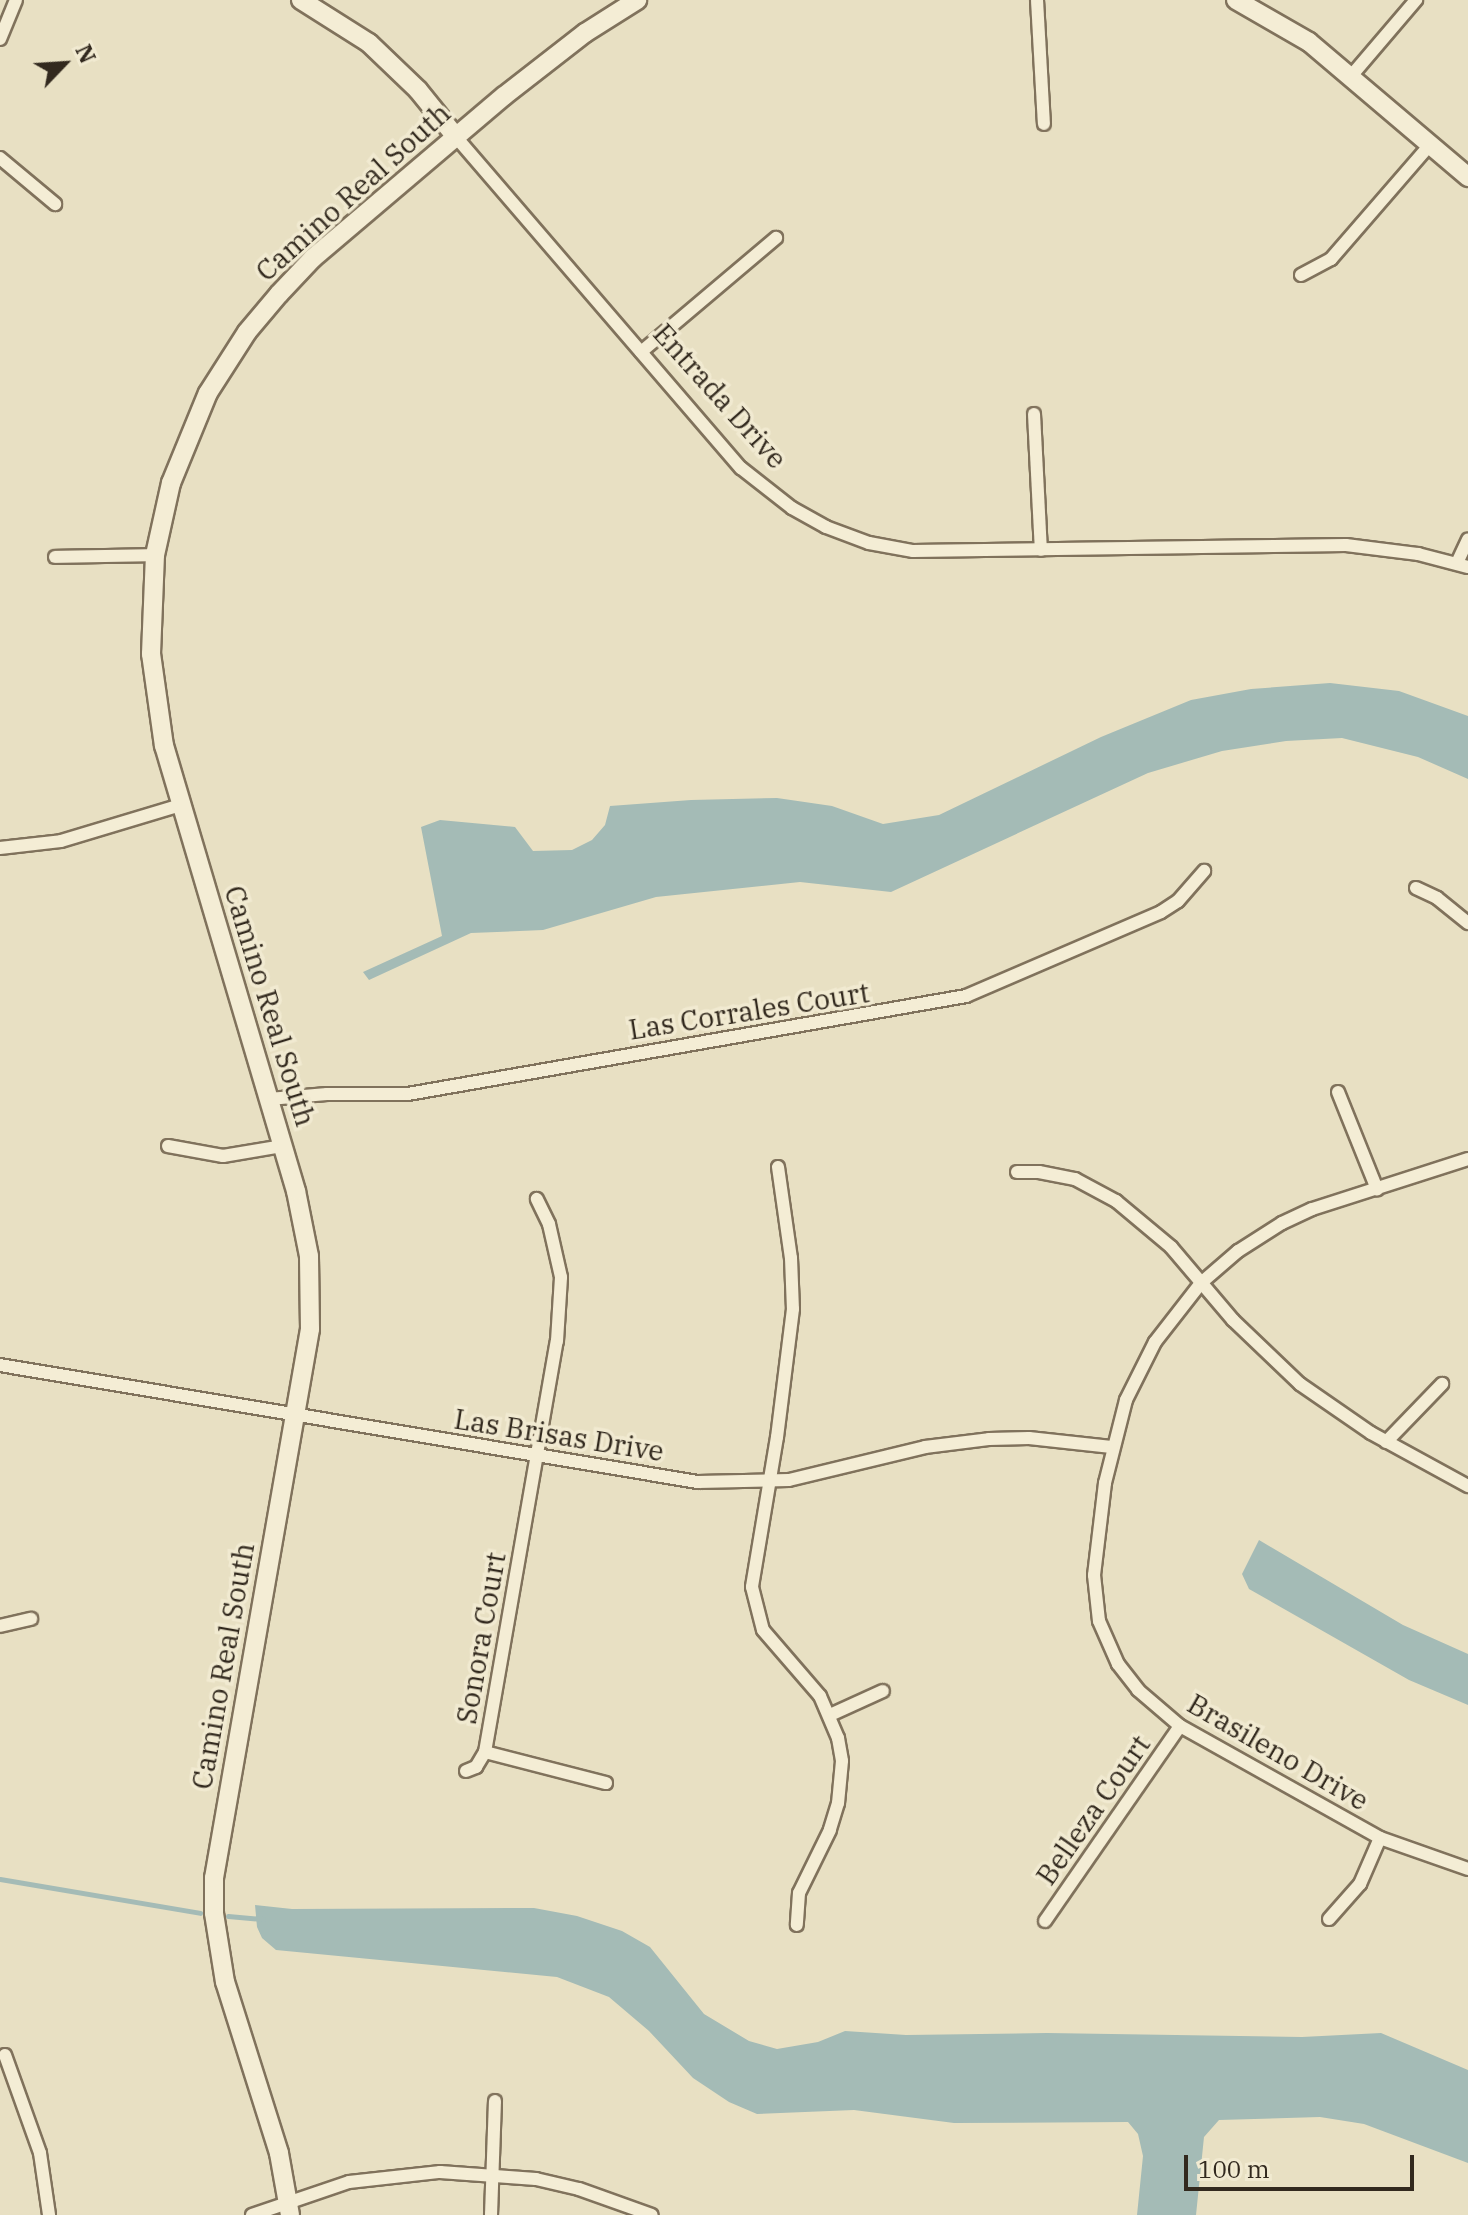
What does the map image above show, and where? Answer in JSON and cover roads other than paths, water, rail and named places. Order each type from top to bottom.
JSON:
[{"type":"street","points":[[0,39],[16,0]]},
{"type":"street","name":"Entrada Drive","points":[[301,0],[369,43],[418,90],[741,468],[792,508],[826,527],[869,543],[913,551],[1346,545],[1386,548],[1462,565]]},
{"type":"street","name":"Camino Real South","points":[[289,2208],[279,2153],[225,1982],[215,1924],[214,1878],[310,1329],[310,1285],[305,1227],[164,746],[156,700],[151,608],[155,555],[171,483],[186,441],[208,393],[247,332],[313,258],[585,33],[637,0]]},
{"type":"street","points":[[1037,0],[1044,124]]},
{"type":"street","points":[[1236,0],[1309,42],[1352,75],[1429,146],[1468,177]]},
{"type":"street","points":[[1352,75],[1416,0]]},
{"type":"street","points":[[1301,275],[1331,259],[1429,146]]},
{"type":"street","points":[[0,158],[55,204]]},
{"type":"street","points":[[641,352],[776,238]]},
{"type":"street","points":[[1034,414],[1041,550]]},
{"type":"street","points":[[1462,565],[1468,539]]},
{"type":"street","points":[[55,557],[155,555]]},
{"type":"street","points":[[0,848],[61,841],[181,805]]},
{"type":"street","name":"Las Corrales Court","points":[[269,1099],[327,1094],[408,1094],[966,996],[1161,912],[1178,901],[1204,871]]},
{"type":"street","points":[[1416,888],[1437,898],[1468,923]]},
{"type":"street","points":[[1338,1092],[1377,1189]]},
{"type":"street","points":[[168,1146],[223,1156],[283,1146]]},
{"type":"street","name":"Brasileno Drive","points":[[1468,1159],[1282,1223],[1238,1251],[1201,1283],[1176,1312],[1143,1363],[1126,1400],[1112,1447],[1094,1575],[1099,1621],[1107,1643],[1131,1681],[1180,1726],[1380,1838],[1468,1869]]},
{"type":"street","points":[[778,1167],[791,1258],[793,1309],[788,1363],[752,1587],[754,1609],[773,1646],[803,1675],[830,1715],[842,1761],[838,1803],[830,1830],[799,1893],[797,1925]]},
{"type":"street","points":[[1017,1172],[1062,1175],[1092,1186],[1145,1223],[1251,1339],[1300,1384],[1386,1442],[1468,1486]]},
{"type":"street","name":"Sonora Court","points":[[537,1199],[556,1250],[561,1288],[557,1341],[485,1752],[606,1783]]},
{"type":"street","name":"Las Brisas Drive","points":[[0,1365],[698,1482],[769,1482],[957,1442],[1029,1438],[1112,1447]]},
{"type":"street","points":[[1386,1442],[1442,1384]]},
{"type":"street","points":[[0,1626],[31,1619]]},
{"type":"street","points":[[830,1715],[883,1691]]},
{"type":"street","name":"Belleza Court","points":[[1045,1921],[1180,1726]]},
{"type":"street","points":[[466,1771],[476,1767],[485,1752]]},
{"type":"street","points":[[1329,1919],[1360,1884],[1380,1838]]},
{"type":"street","points":[[5,2055],[40,2153],[49,2215]]},
{"type":"street","points":[[491,2215],[495,2101]]},
{"type":"street","points":[[252,2215],[289,2208],[349,2182],[396,2175],[492,2173],[579,2189],[652,2215]]},
{"type":"water","points":[[1330,683],[1399,691],[1468,716],[1468,779],[1418,757],[1342,738],[1286,741],[1222,751],[1148,773],[891,892],[800,882],[656,897],[543,930],[471,933],[369,980],[363,972],[442,936],[421,827],[440,820],[515,827],[533,851],[572,850],[592,840],[605,825],[610,806],[777,798],[832,806],[883,824],[939,815],[1101,737],[1191,700],[1251,689]]},
{"type":"water","points":[[1259,1540],[1403,1625],[1468,1654],[1468,1705],[1409,1680],[1249,1589],[1242,1574]]},
{"type":"water","points":[[255,1905],[292,1909],[534,1908],[577,1916],[622,1931],[650,1947],[704,2014],[749,2041],[777,2049],[818,2042],[845,2031],[906,2035],[1047,2033],[1302,2037],[1381,2033],[1468,2070],[1468,2163],[1364,2124],[1320,2117],[1219,2120],[1204,2137],[1196,2215],[1137,2215],[1143,2156],[1138,2134],[1128,2122],[954,2123],[854,2110],[757,2114],[729,2102],[693,2078],[649,2031],[609,1997],[557,1977],[276,1950],[262,1938],[257,1927]]},
{"type":"waterway","points":[[0,1879],[200,1913]]},
{"type":"waterway","points":[[228,1916],[263,1919]]}]
